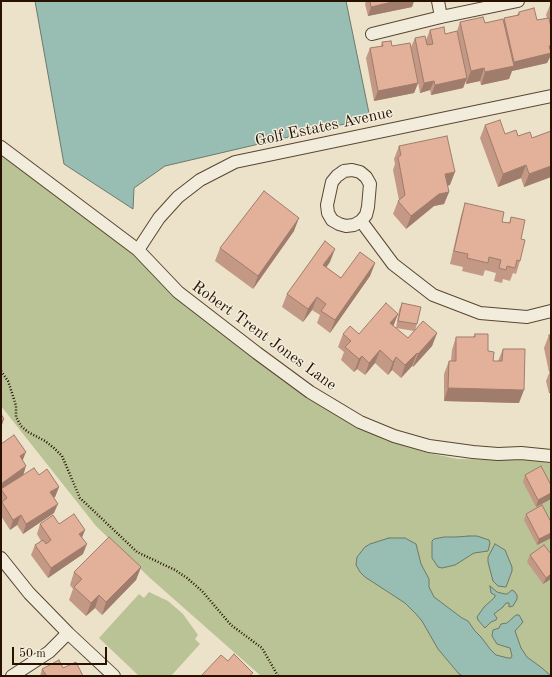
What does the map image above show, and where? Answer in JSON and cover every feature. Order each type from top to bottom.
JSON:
[{"type":"street","points":[[438,1],[441,17]]},
{"type":"street","points":[[372,34],[441,17],[518,1]]},
{"type":"street","name":"Golf Estates Avenue","points":[[138,250],[159,218],[178,197],[200,180],[235,162],[551,96]]},
{"type":"street","name":"Robert Trent Jones Lane","points":[[1,147],[138,250],[178,292],[201,310],[310,392],[360,422],[394,436],[429,446],[473,452],[498,454],[522,453],[551,456]]},
{"type":"street","points":[[352,170],[360,172],[366,177],[370,184],[368,207],[366,215],[361,221],[354,225],[346,226],[332,220],[328,213],[327,205],[332,182],[337,176],[344,172],[352,170]]},
{"type":"street","points":[[361,221],[393,264],[433,296],[480,313],[527,317],[551,311]]},
{"type":"street","points":[[1,558],[29,593],[68,633],[114,676]]},
{"type":"street","points":[[12,676],[49,652],[68,633]]},
{"type":"path","points":[[1,372],[8,381],[14,396],[16,417],[21,426],[28,432],[45,441],[62,456],[80,498],[137,552],[175,570],[197,587],[231,625],[262,648],[278,676]]},
{"type":"green space","points":[[1,155],[120,244],[347,420],[385,440],[428,453],[458,459],[529,460],[551,463],[551,676],[261,676],[150,578],[96,526],[1,406]]},
{"type":"green space","points":[[149,592],[168,601],[183,614],[198,635],[195,639],[200,644],[171,676],[139,676],[99,638],[139,594],[144,598]]},
{"type":"water","points":[[35,1],[346,1],[370,118],[165,166],[134,188],[133,209],[64,164]]},
{"type":"water","points":[[477,536],[489,540],[490,543],[488,551],[474,553],[455,565],[442,568],[438,567],[432,558],[432,541],[434,539]]},
{"type":"water","points":[[389,538],[405,538],[416,544],[421,564],[429,579],[429,587],[434,597],[468,621],[496,655],[508,658],[511,658],[512,656],[510,648],[497,644],[492,636],[493,630],[499,628],[501,624],[507,623],[516,615],[519,615],[523,622],[515,631],[521,648],[527,657],[551,676],[463,676],[459,674],[438,649],[422,621],[416,614],[405,603],[365,577],[356,565],[357,557],[365,547]]},
{"type":"water","points":[[495,544],[505,550],[512,567],[506,587],[498,586],[493,581],[488,562],[488,557]]},
{"type":"water","points":[[490,586],[497,592],[505,594],[512,590],[517,595],[517,599],[513,606],[509,607],[509,603],[506,603],[494,614],[497,618],[496,620],[491,622],[485,628],[477,617],[484,607],[495,597],[495,595],[491,593]]},
{"type":"building","points":[[370,1],[396,1],[371,7]]},
{"type":"building","points":[[534,8],[537,20],[549,18],[551,28],[551,46],[549,46],[551,53],[514,62],[504,18],[519,15],[519,12]]},
{"type":"building","points":[[483,17],[485,23],[503,19],[514,66],[485,72],[484,68],[471,71],[460,22]]},
{"type":"building","points":[[444,27],[445,34],[457,31],[467,78],[435,85],[434,81],[424,83],[415,38],[425,36],[427,45],[433,44],[430,30]]},
{"type":"building","points":[[391,41],[392,46],[410,43],[418,83],[378,91],[370,48],[383,46],[382,42]]},
{"type":"building","points":[[500,120],[505,134],[516,130],[518,136],[530,132],[532,138],[551,131],[551,166],[529,174],[526,165],[503,174],[485,125]]},
{"type":"building","points":[[447,136],[455,172],[445,174],[449,192],[439,194],[411,216],[398,201],[405,195],[398,157],[401,155],[399,146]]},
{"type":"building","points":[[264,191],[299,218],[258,276],[220,248]]},
{"type":"building","points":[[465,203],[504,212],[502,222],[510,223],[511,217],[525,220],[521,239],[525,240],[520,261],[517,260],[515,268],[507,266],[506,270],[499,268],[501,260],[489,257],[488,263],[467,258],[468,254],[454,251]]},
{"type":"building","points":[[325,241],[335,249],[323,265],[341,278],[360,252],[375,263],[335,320],[321,311],[326,304],[317,297],[308,309],[287,294]]},
{"type":"building","points":[[386,303],[398,314],[390,323],[408,338],[423,321],[437,333],[418,354],[417,353],[405,365],[396,357],[393,362],[380,350],[369,363],[362,356],[359,359],[345,347],[351,341],[343,334],[350,326],[359,334]]},
{"type":"building","points":[[402,303],[421,307],[417,324],[398,321]]},
{"type":"building","points":[[475,334],[488,334],[488,351],[494,352],[493,361],[502,361],[503,349],[525,349],[524,390],[448,388],[449,361],[456,361],[456,337],[475,337]]},
{"type":"building","points":[[549,335],[551,335],[551,346]]},
{"type":"building","points":[[1,414],[4,419],[1,421]]},
{"type":"building","points":[[14,435],[26,452],[20,456],[26,466],[1,484],[1,444]]},
{"type":"building","points":[[541,466],[551,485],[551,493],[538,500],[525,475]]},
{"type":"building","points":[[34,468],[39,475],[47,469],[59,487],[50,492],[58,504],[26,524],[21,515],[13,520],[2,502],[7,498],[1,489]]},
{"type":"building","points":[[542,505],[551,522],[551,533],[539,539],[526,514]]},
{"type":"building","points":[[74,514],[85,530],[79,534],[87,544],[51,568],[35,545],[43,540],[46,544],[51,540],[40,524],[53,515],[59,524]]},
{"type":"building","points":[[109,537],[141,567],[106,602],[99,595],[91,603],[74,587],[82,579],[74,572]]},
{"type":"building","points":[[544,545],[551,554],[551,574],[546,578],[530,555]]},
{"type":"building","points":[[234,654],[253,673],[249,676],[201,676],[221,655],[228,661]]},
{"type":"building","points":[[59,660],[63,668],[76,662],[83,676],[45,676],[46,675],[42,669]]}]
